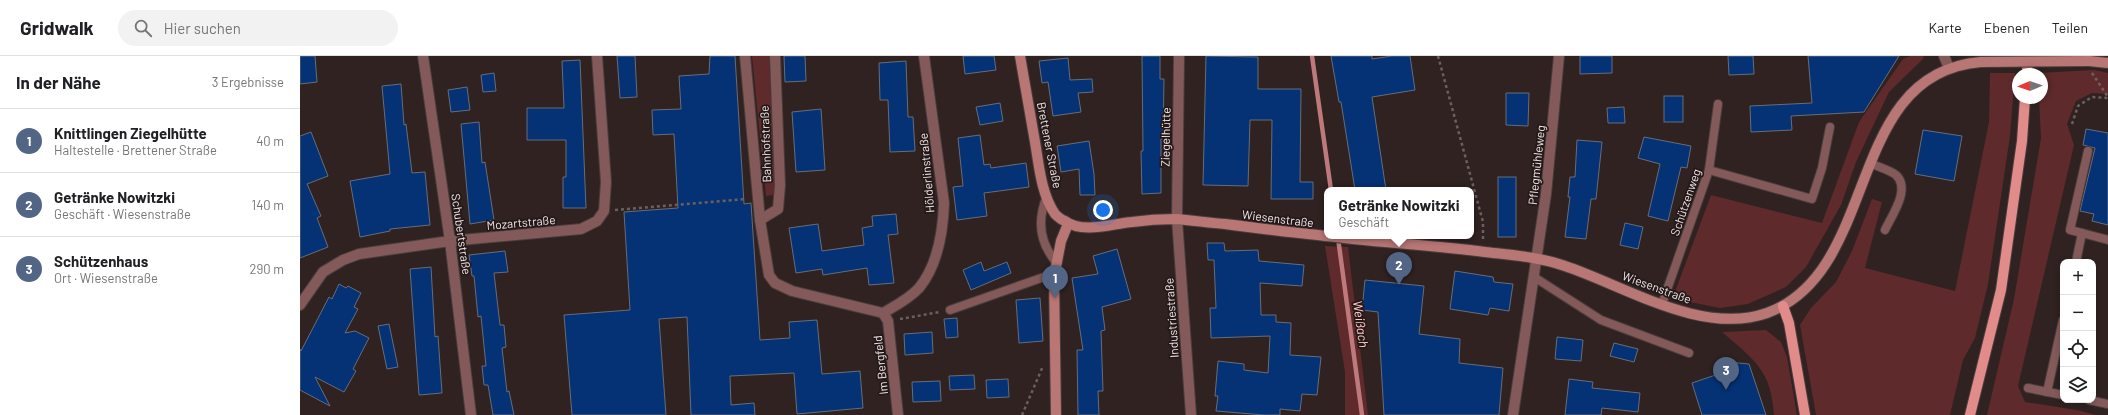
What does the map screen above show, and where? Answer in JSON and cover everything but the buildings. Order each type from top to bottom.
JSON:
[{"type":"main road","points":[[2027,68],[2028,56]]},
{"type":"main road","points":[[1970,415],[2001,290],[2022,141],[2025,104]]},
{"type":"main road","points":[[1783,306],[1789,323],[1805,415]]},
{"type":"street","name":"Schubertstraße","points":[[423,56],[450,241],[471,415]]},
{"type":"street","points":[[597,56],[606,182],[604,211]]},
{"type":"street","name":"Bahnhofstraße","points":[[745,56],[760,220],[765,260],[769,275],[775,283],[792,291],[886,317]]},
{"type":"street","name":"Bahnhofstraße","points":[[760,220],[778,209],[780,185],[775,56]]},
{"type":"street","name":"Hölderlinstraße","points":[[886,317],[919,288],[930,270],[940,243],[944,223],[944,203],[924,56]]},
{"type":"street","name":"Brettener Straße","points":[[1020,56],[1041,174],[1047,196],[1056,215],[1068,224]]},
{"type":"street","name":"Ziegelhütte","points":[[1176,219],[1179,56]]},
{"type":"street","name":"Pflegmühleweg","points":[[1513,415],[1546,194],[1558,56]]},
{"type":"street","points":[[1944,56],[1949,68]]},
{"type":"street","name":"Wiesenstraße","points":[[1351,239],[1482,252],[1537,260],[1563,265],[1687,313],[1740,319],[1762,314],[1783,306],[1803,292],[1819,274],[1833,251],[1851,213],[1877,145],[1896,111],[1910,95],[1931,77],[1949,68],[1965,63],[2089,61],[2108,63]]},
{"type":"street","name":"Mozartstraße","points":[[301,300],[323,272],[343,260],[359,254],[450,241],[581,230],[597,221],[604,211]]},
{"type":"street","name":"Wiesenstraße","points":[[1068,224],[1080,227],[1093,227],[1134,221],[1176,219],[1324,236]]},
{"type":"street","name":"Industriestraße","points":[[1176,219],[1191,415]]},
{"type":"street","points":[[1056,415],[1054,277],[1061,241],[1068,224]]},
{"type":"street","name":"Im Bergfeld","points":[[886,317],[898,415]]},
{"type":"lane","name":"Schützenweg","points":[[1662,304],[1710,170],[1718,104]]},
{"type":"lane","points":[[1710,170],[1812,199],[1822,168],[1830,127]]},
{"type":"lane","points":[[2088,151],[2070,230],[2108,240]]},
{"type":"lane","points":[[1870,163],[1896,174],[1902,184],[1902,194],[1885,230]]},
{"type":"lane","points":[[1047,196],[1041,209],[1041,235],[1047,251],[1056,262]]},
{"type":"lane","points":[[2077,259],[2082,233]]},
{"type":"lane","points":[[950,310],[1044,277],[1054,277]]},
{"type":"lane","points":[[1534,277],[1601,320],[1689,353]]},
{"type":"lane","points":[[2047,392],[2061,331]]},
{"type":"lane","points":[[2028,388],[2060,394]]},
{"type":"lane","points":[[2096,401],[2108,404]]},
{"type":"path","points":[[1438,56],[1484,222],[1482,252]]},
{"type":"path","points":[[2089,61],[2092,73],[2108,97]]},
{"type":"path","points":[[2072,124],[2078,106],[2092,97],[2108,97]]},
{"type":"path","points":[[604,211],[758,198]]},
{"type":"path","points":[[886,317],[933,314]]},
{"type":"path","points":[[1022,415],[1042,366],[1047,360],[1056,360]]},
{"type":"shaded area","points":[[752,56],[769,56],[775,184],[773,195],[766,196]]},
{"type":"shaded area","points":[[1910,56],[1924,56],[1923,59],[1889,92],[1856,162],[1841,205],[1806,267],[1786,287],[1748,304],[1720,308],[1680,300],[1676,289],[1711,195],[1822,223],[1859,122],[1903,59]]},
{"type":"shaded area","points":[[2094,70],[2108,73],[2108,94],[2092,93],[2076,101],[2067,124],[2074,145],[2018,386],[2025,402],[2077,410],[2096,415],[1987,415],[2014,299],[2041,138],[2039,104],[2048,104],[2048,72]]},
{"type":"shaded area","points":[[1990,73],[2012,73],[2013,104],[2010,136],[1988,284],[1975,338],[1963,360],[1950,415],[1816,415],[1800,325],[1811,308],[1836,282],[1852,251],[1872,199],[1882,202],[1865,268],[1955,291],[1989,122]]},
{"type":"shaded area","points":[[1325,246],[1348,247],[1368,415],[1345,415],[1345,372]]},
{"type":"shaded area","points":[[1766,330],[1781,342],[1787,357],[1797,415],[1774,415],[1772,399],[1765,376],[1752,358],[1722,332]]},
{"type":"waterway","name":"Weißach","points":[[1312,56],[1331,187]]},
{"type":"waterway","name":"Weißach","points":[[1338,239],[1362,415]]},
{"type":"place","name":"Getränke Nowitzki","points":[[1399,285]]},
{"type":"place","name":"Knittlingen Ziegelhütte","points":[[1055,298]]},
{"type":"place","name":"Schützenhaus","points":[[1726,390]]}]
